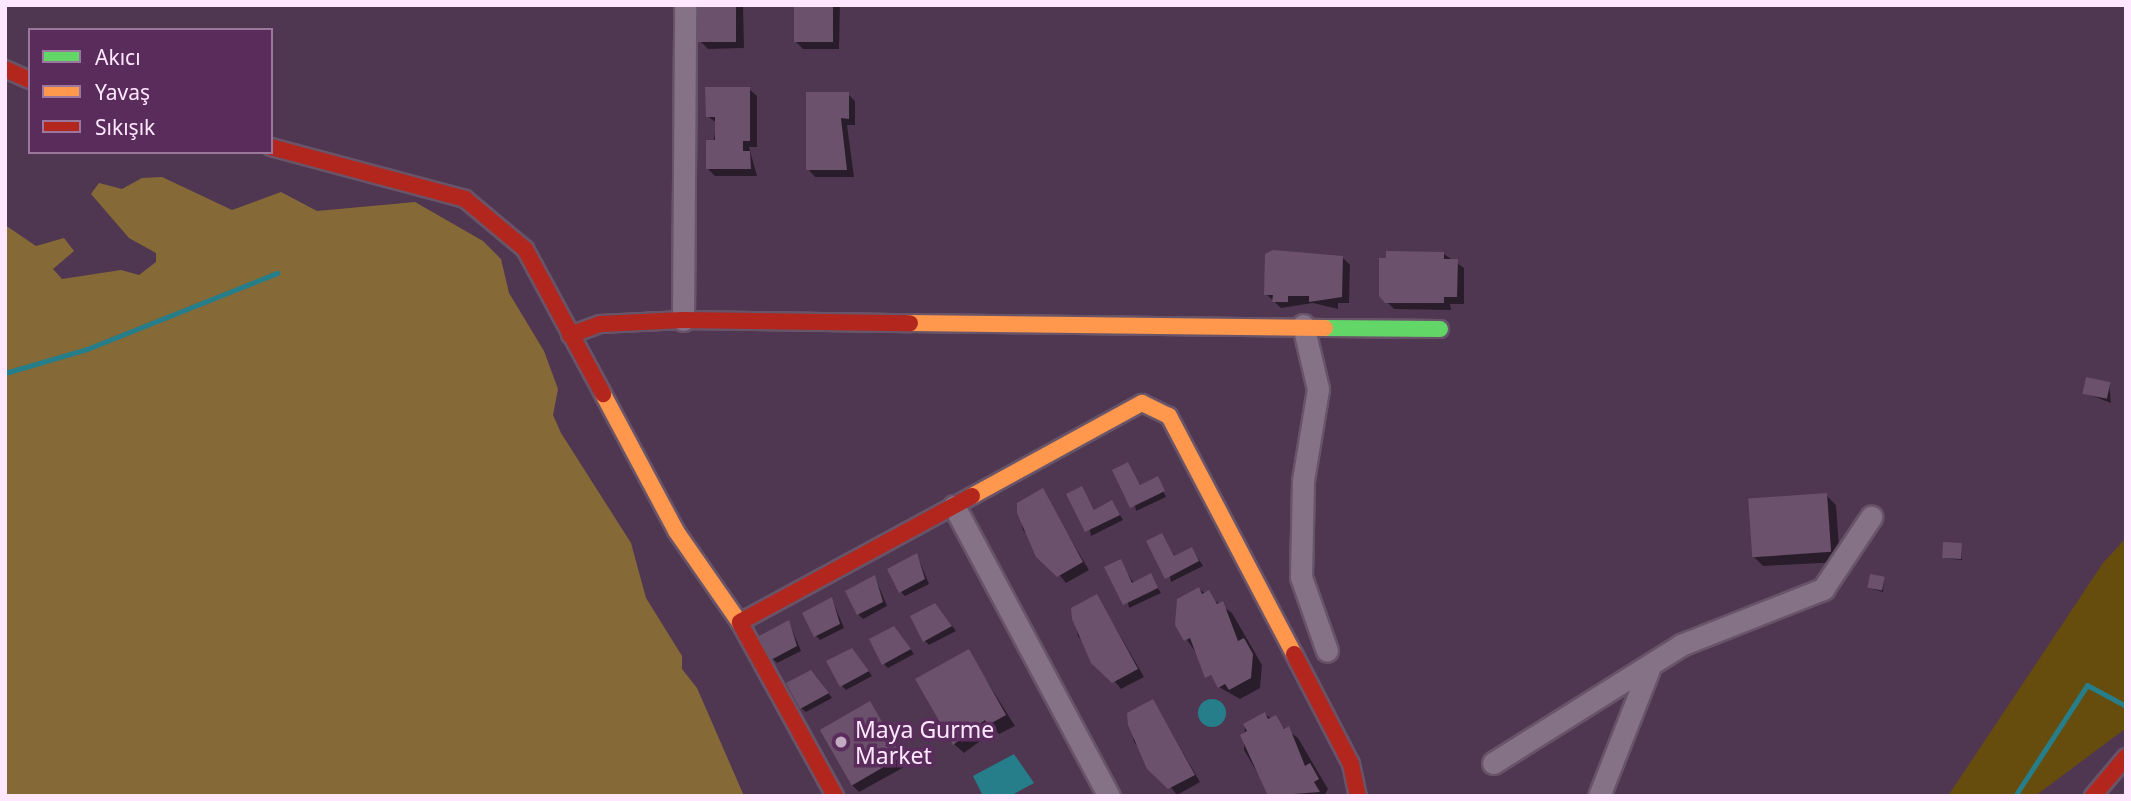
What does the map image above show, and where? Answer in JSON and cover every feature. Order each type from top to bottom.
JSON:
[{"type":"main road","points":[[5,69],[28,79]]},
{"type":"main road","points":[[273,149],[465,199],[525,249],[676,531],[740,622],[835,796]]},
{"type":"main road","points":[[570,335],[600,324],[683,320],[1303,325],[1440,329]]},
{"type":"main road","points":[[740,622],[1142,403],[1169,416],[1351,764],[1358,796]]},
{"type":"main road","points":[[2093,796],[2126,757]]},
{"type":"street","points":[[683,320],[685,5]]},
{"type":"street","points":[[1303,325],[1318,389],[1303,481],[1301,577],[1327,651]]},
{"type":"street","points":[[954,506],[1109,796]]},
{"type":"street","points":[[1493,763],[1530,735],[1649,669],[1681,645],[1823,589],[1871,517]]},
{"type":"street","points":[[1599,796],[1649,669]]},
{"type":"shaded area","points":[[162,177],[232,210],[281,192],[317,211],[415,202],[483,241],[501,259],[509,293],[544,351],[558,389],[553,415],[561,433],[631,543],[646,598],[682,656],[682,669],[697,688],[744,796],[5,796],[5,225],[36,246],[64,238],[74,251],[53,269],[62,279],[121,270],[139,275],[156,262],[156,253],[129,238],[91,194],[99,183],[122,189],[142,178]]},
{"type":"shaded area","points":[[2126,538],[2126,728],[2035,796],[1948,796],[2103,563]]},
{"type":"shaded area","points":[[1212,699],[1222,703],[1226,713],[1222,723],[1212,727],[1202,723],[1198,713],[1202,703]]},
{"type":"shaded area","points":[[1014,754],[1034,783],[1010,796],[983,796],[973,776]]},
{"type":"building","points":[[698,5],[736,5],[736,42],[698,42]]},
{"type":"building","points":[[794,5],[833,5],[833,42],[794,42]]},
{"type":"building","points":[[705,87],[750,87],[750,141],[743,141],[743,151],[750,151],[751,169],[706,169],[706,140],[715,140],[715,117],[706,117]]},
{"type":"building","points":[[806,92],[849,92],[849,119],[841,118],[847,170],[806,170]]},
{"type":"building","points":[[1273,250],[1343,256],[1342,297],[1309,302],[1309,296],[1288,296],[1288,302],[1272,302],[1273,295],[1264,295],[1265,254]]},
{"type":"building","points":[[1386,251],[1444,252],[1444,259],[1458,259],[1457,297],[1444,297],[1444,303],[1385,303],[1379,296],[1379,258],[1386,258]]},
{"type":"building","points":[[2086,377],[2110,382],[2107,399],[2082,394]]},
{"type":"building","points":[[1128,462],[1140,485],[1158,476],[1165,491],[1130,508],[1112,470]]},
{"type":"building","points":[[1082,486],[1094,510],[1112,500],[1120,515],[1085,532],[1066,494]]},
{"type":"building","points":[[1043,488],[1083,562],[1057,577],[1036,557],[1017,513],[1017,503]]},
{"type":"building","points":[[1827,493],[1831,552],[1752,557],[1748,499]]},
{"type":"building","points":[[1162,533],[1174,556],[1192,547],[1199,561],[1165,579],[1146,541]]},
{"type":"building","points":[[1943,542],[1962,543],[1961,559],[1942,558]]},
{"type":"building","points":[[917,553],[925,579],[899,593],[887,569]]},
{"type":"building","points":[[1121,559],[1132,583],[1151,573],[1158,588],[1123,605],[1104,567]]},
{"type":"building","points":[[1870,574],[1885,577],[1882,591],[1867,588]]},
{"type":"building","points":[[875,575],[883,602],[857,615],[845,591]]},
{"type":"building","points":[[1199,587],[1202,594],[1209,590],[1217,604],[1223,601],[1238,641],[1244,638],[1253,654],[1251,678],[1229,690],[1225,684],[1218,688],[1211,675],[1205,678],[1190,638],[1184,641],[1175,625],[1177,599]]},
{"type":"building","points":[[1097,594],[1138,669],[1112,683],[1091,663],[1072,619],[1071,608]]},
{"type":"building","points":[[832,597],[840,624],[814,637],[802,613]]},
{"type":"building","points":[[935,603],[952,626],[923,642],[910,616]]},
{"type":"building","points":[[789,620],[797,646],[771,660],[759,636]]},
{"type":"building","points":[[894,626],[911,649],[882,665],[869,639]]},
{"type":"building","points":[[852,648],[869,671],[840,687],[826,661]]},
{"type":"building","points":[[969,649],[1006,715],[988,725],[985,720],[953,745],[915,679]]},
{"type":"building","points":[[811,670],[829,693],[800,709],[786,683]]},
{"type":"building","points":[[1153,699],[1195,775],[1168,789],[1147,769],[1128,725],[1127,713]]},
{"type":"building","points":[[870,701],[902,756],[852,785],[820,730]]},
{"type":"building","points":[[1265,712],[1268,719],[1276,715],[1284,729],[1289,726],[1305,766],[1310,763],[1319,779],[1314,782],[1320,792],[1268,796],[1240,735],[1247,731],[1243,724]]},
{"type":"waterway","points":[[5,373],[87,349],[277,273]]},
{"type":"waterway","points":[[2015,796],[2087,685],[2126,706]]},
{"type":"traffic: fast","points":[[1325,328],[1440,329]]},
{"type":"traffic: slow","points":[[910,323],[1325,328]]},
{"type":"traffic: slow","points":[[603,394],[676,531],[740,623]]},
{"type":"traffic: slow","points":[[972,496],[1142,403],[1169,416],[1294,654]]},
{"type":"traffic: jam","points":[[5,69],[28,79]]},
{"type":"traffic: jam","points":[[273,148],[465,199],[525,249],[603,394]]},
{"type":"traffic: jam","points":[[570,335],[600,324],[683,320],[910,323]]},
{"type":"traffic: jam","points":[[740,622],[972,496]]},
{"type":"traffic: jam","points":[[740,623],[835,796]]},
{"type":"traffic: jam","points":[[1294,654],[1351,764],[1358,796]]},
{"type":"traffic: jam","points":[[2093,796],[2126,757]]},
{"type":"place","name":"Maya Gurme Market","points":[[841,742]]}]
